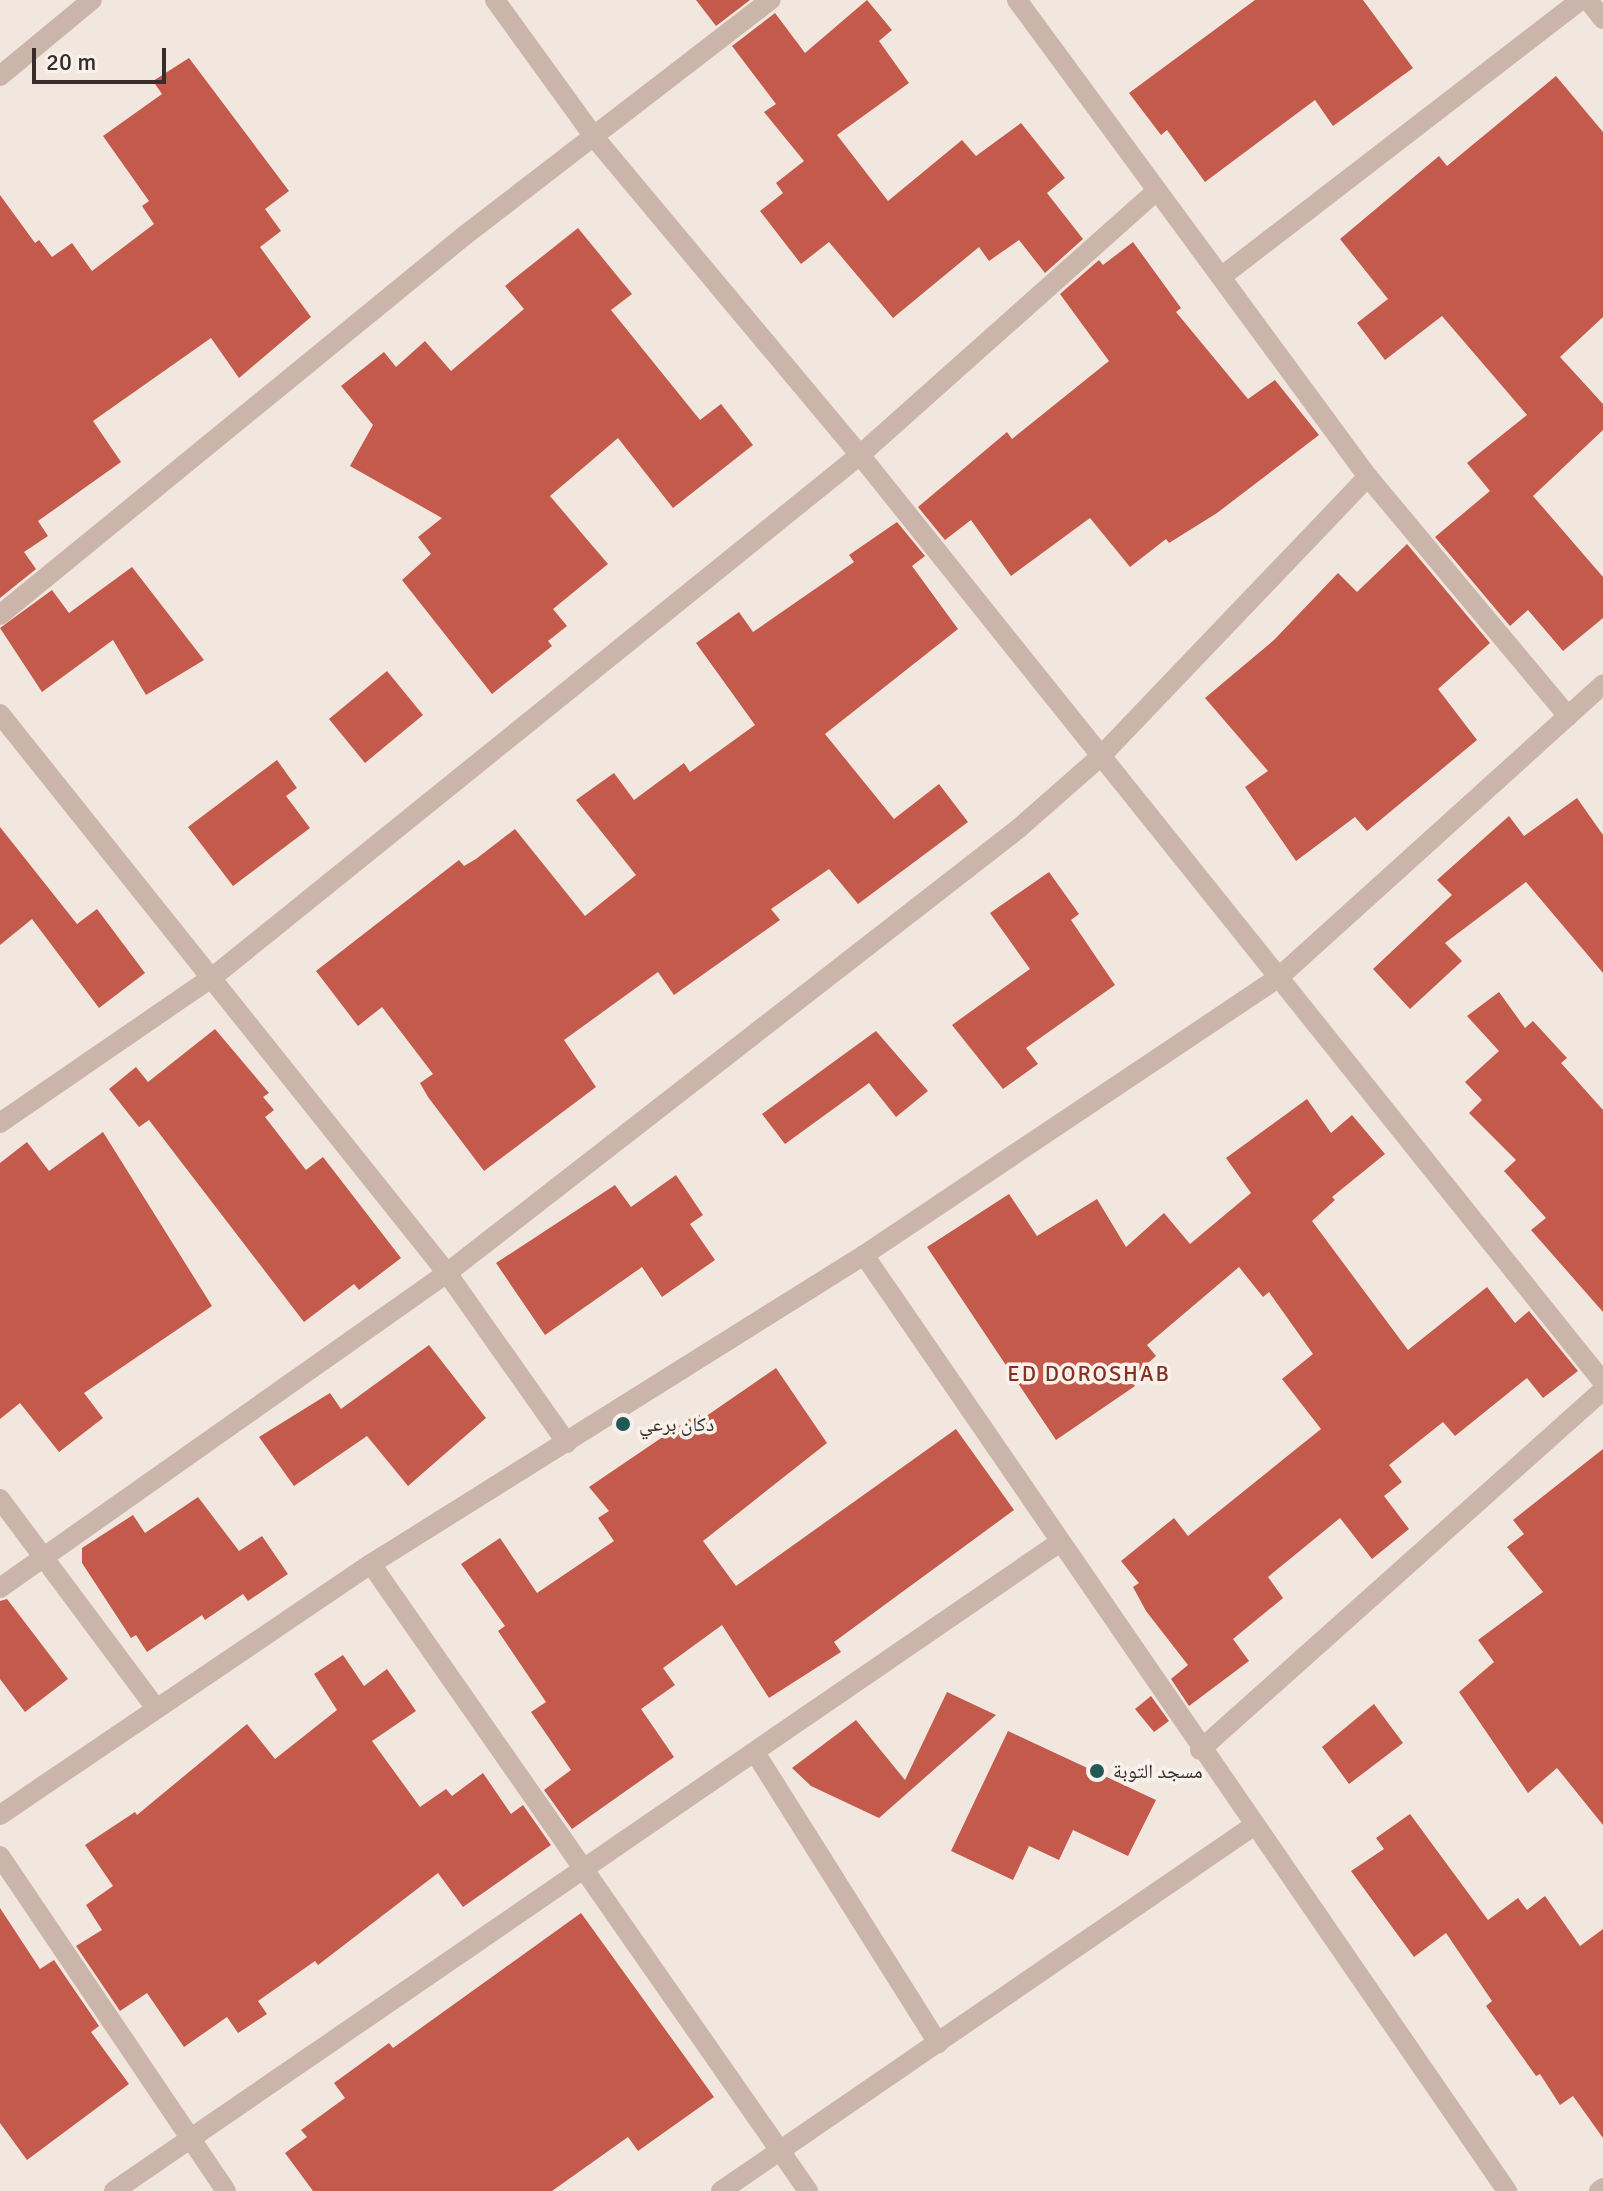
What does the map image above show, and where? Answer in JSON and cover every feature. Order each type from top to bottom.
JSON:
[{"type":"street","points":[[0,76],[92,0]]},
{"type":"street","points":[[495,0],[594,137],[860,455],[1603,1382]]},
{"type":"street","points":[[0,615],[594,137],[771,0]]},
{"type":"street","points":[[1017,0],[1368,477],[1568,716]]},
{"type":"street","points":[[1221,277],[1581,0]]},
{"type":"street","points":[[1588,0],[1603,19]]},
{"type":"street","points":[[0,1123],[214,976],[860,455],[1156,191]]},
{"type":"street","points":[[0,1588],[447,1273],[1018,829],[1101,756],[1368,477]]},
{"type":"street","points":[[0,1815],[371,1564],[864,1255],[1278,978],[1603,684]]},
{"type":"street","points":[[0,714],[214,976],[447,1273],[567,1443]]},
{"type":"street","points":[[864,1255],[1200,1750],[1507,2191]]},
{"type":"street","points":[[1200,1750],[1603,1390]]},
{"type":"street","points":[[0,1499],[156,1708]]},
{"type":"street","points":[[114,2191],[585,1872],[1060,1542]]},
{"type":"street","points":[[371,1564],[808,2191]]},
{"type":"street","points":[[756,1754],[938,2043]]},
{"type":"street","points":[[721,2191],[1253,1826]]},
{"type":"street","points":[[0,1856],[226,2191]]},
{"type":"building","points":[[696,0],[750,0],[716,26]]},
{"type":"building","points":[[867,0],[892,30],[879,41],[909,83],[837,135],[888,201],[962,140],[976,156],[1021,123],[1065,178],[1047,193],[1083,239],[1045,273],[1019,240],[989,261],[979,247],[893,318],[829,242],[801,264],[760,211],[783,193],[776,183],[804,161],[764,112],[776,104],[732,46],[775,13],[805,53]]},
{"type":"building","points":[[1255,0],[1363,0],[1413,68],[1333,126],[1315,100],[1205,182],[1167,130],[1161,135],[1129,93]]},
{"type":"building","points":[[189,58],[289,191],[265,209],[281,231],[260,247],[311,317],[239,378],[211,338],[93,421],[121,462],[38,521],[48,536],[24,552],[36,569],[0,598],[0,195],[35,243],[39,240],[52,257],[72,243],[92,271],[154,224],[142,206],[149,201],[103,136],[162,94],[153,81]]},
{"type":"building","points":[[1556,76],[1603,132],[1603,317],[1560,357],[1603,404],[1603,430],[1533,496],[1603,577],[1603,618],[1563,651],[1528,610],[1510,626],[1435,537],[1490,491],[1467,463],[1527,415],[1442,316],[1385,360],[1357,323],[1388,299],[1340,239],[1439,156],[1447,166]]},
{"type":"building","points":[[578,228],[632,294],[611,310],[700,420],[721,404],[753,445],[673,508],[618,438],[550,496],[608,564],[553,609],[567,626],[548,641],[552,646],[492,694],[402,580],[431,554],[418,537],[442,518],[350,466],[373,425],[341,386],[384,352],[396,367],[425,341],[451,371],[524,309],[505,286]]},
{"type":"building","points":[[1133,242],[1181,308],[1176,312],[1248,399],[1275,380],[1319,435],[1217,513],[1169,543],[1166,539],[1130,567],[1090,518],[1011,576],[971,520],[945,540],[918,507],[1007,432],[1012,439],[1109,361],[1060,294],[1099,260],[1103,265]]},
{"type":"building","points":[[897,522],[925,556],[912,566],[958,629],[825,734],[894,819],[939,784],[968,822],[858,904],[829,869],[771,909],[780,920],[674,995],[658,972],[564,1040],[596,1087],[484,1171],[428,1097],[420,1083],[433,1074],[382,1007],[358,1026],[316,971],[459,860],[464,866],[515,829],[585,916],[636,875],[576,800],[614,773],[634,800],[684,763],[690,772],[755,725],[696,643],[739,612],[753,632],[854,562],[849,555]]},
{"type":"building","points":[[1407,544],[1490,643],[1438,689],[1477,740],[1367,831],[1355,817],[1296,861],[1245,787],[1268,771],[1205,698],[1274,640],[1338,573],[1357,592]]},
{"type":"building","points":[[132,567],[204,660],[146,695],[113,640],[42,692],[0,628],[52,590],[69,613]]},
{"type":"building","points":[[387,671],[423,715],[365,763],[329,719]]},
{"type":"building","points":[[277,760],[297,788],[286,796],[310,828],[233,886],[188,827]]},
{"type":"building","points":[[1577,798],[1603,835],[1603,973],[1526,882],[1445,943],[1462,961],[1410,1009],[1373,969],[1452,895],[1437,880],[1509,816],[1524,836]]},
{"type":"building","points":[[0,827],[77,924],[97,909],[145,973],[99,1008],[32,919],[0,945]]},
{"type":"building","points":[[1049,872],[1079,914],[1071,920],[1115,985],[1026,1048],[1038,1064],[1003,1089],[952,1025],[1030,969],[990,913]]},
{"type":"building","points":[[1499,992],[1525,1028],[1533,1021],[1567,1058],[1561,1063],[1603,1110],[1603,1312],[1531,1230],[1546,1218],[1504,1171],[1516,1160],[1469,1113],[1482,1100],[1465,1082],[1499,1051],[1467,1016]]},
{"type":"building","points":[[215,1029],[269,1093],[263,1097],[274,1110],[265,1117],[306,1170],[323,1157],[401,1258],[359,1290],[354,1284],[304,1322],[149,1120],[139,1127],[109,1089],[136,1067],[148,1082]]},
{"type":"building","points":[[876,1031],[928,1091],[896,1117],[869,1083],[785,1144],[762,1114]]},
{"type":"building","points":[[1307,1099],[1331,1133],[1352,1115],[1385,1154],[1332,1197],[1335,1200],[1312,1221],[1408,1350],[1487,1287],[1515,1323],[1529,1311],[1578,1371],[1543,1398],[1527,1378],[1455,1436],[1443,1422],[1389,1465],[1402,1482],[1384,1496],[1409,1529],[1372,1559],[1340,1518],[1268,1577],[1283,1598],[1233,1639],[1249,1661],[1189,1706],[1171,1679],[1188,1665],[1146,1611],[1133,1587],[1139,1583],[1121,1561],[1174,1518],[1188,1536],[1321,1429],[1282,1379],[1313,1354],[1269,1292],[1263,1297],[1239,1267],[1147,1345],[1156,1356],[1130,1379],[1135,1386],[1056,1440],[927,1247],[1009,1194],[1037,1236],[1097,1199],[1126,1247],[1164,1213],[1190,1244],[1251,1193],[1226,1158]]},
{"type":"building","points":[[103,1132],[212,1306],[84,1393],[103,1418],[59,1452],[20,1403],[0,1419],[0,1163],[27,1142],[49,1171]]},
{"type":"building","points":[[676,1175],[703,1215],[690,1224],[715,1260],[662,1297],[642,1267],[545,1335],[496,1263],[615,1185],[631,1207]]},
{"type":"building","points":[[429,1345],[486,1418],[408,1486],[367,1436],[294,1486],[259,1437],[330,1393],[341,1409]]},
{"type":"building","points":[[776,1368],[827,1443],[703,1541],[736,1586],[956,1429],[1014,1510],[834,1642],[841,1652],[769,1698],[722,1625],[663,1668],[675,1685],[641,1709],[674,1757],[572,1829],[544,1790],[571,1770],[531,1712],[546,1702],[498,1631],[505,1626],[461,1564],[500,1538],[537,1593],[614,1541],[598,1518],[609,1511],[589,1487],[698,1413],[702,1419]]},
{"type":"building","points":[[1603,1449],[1603,1825],[1557,1768],[1528,1793],[1459,1692],[1494,1662],[1478,1640],[1543,1592],[1507,1547],[1524,1534],[1513,1520]]},
{"type":"building","points":[[198,1497],[239,1551],[262,1536],[288,1574],[248,1601],[243,1594],[205,1620],[202,1615],[147,1652],[136,1635],[131,1638],[82,1563],[82,1548],[133,1515],[145,1533]]},
{"type":"building","points":[[7,1599],[68,1679],[25,1712],[0,1679],[0,1601]]},
{"type":"building","points":[[343,1655],[364,1686],[387,1669],[416,1711],[372,1741],[420,1807],[446,1789],[452,1796],[483,1773],[511,1814],[523,1805],[551,1845],[463,1907],[438,1873],[318,1965],[315,1961],[258,2001],[267,2014],[238,2033],[227,2017],[184,2047],[147,1993],[120,2011],[76,1946],[102,1930],[86,1905],[113,1886],[85,1845],[135,1812],[137,1815],[247,1724],[275,1759],[337,1710],[314,1674]]},
{"type":"building","points":[[947,1692],[996,1715],[879,1818],[811,1786],[792,1768],[856,1720],[905,1780]]},
{"type":"building","points":[[1151,1696],[1169,1721],[1154,1732],[1135,1709]]},
{"type":"building","points":[[1374,1704],[1403,1743],[1349,1784],[1322,1747]]},
{"type":"building","points":[[1008,1731],[1156,1800],[1128,1856],[1073,1830],[1059,1860],[1029,1846],[1013,1880],[951,1851]]},
{"type":"building","points":[[1410,1814],[1488,1920],[1518,1898],[1527,1910],[1545,1896],[1580,1946],[1603,1929],[1603,2138],[1573,2096],[1560,2105],[1540,2074],[1536,2076],[1486,2006],[1492,2001],[1446,1933],[1414,1957],[1351,1871],[1384,1849],[1376,1838]]},
{"type":"building","points":[[0,1908],[40,1969],[54,1960],[99,2026],[91,2032],[129,2084],[27,2160],[0,2123]]},
{"type":"building","points":[[581,1913],[714,2097],[638,2151],[628,2137],[552,2191],[313,2191],[285,2153],[307,2137],[301,2130],[345,2098],[334,2083],[389,2043],[393,2048]]},
{"type":"place","name":"دكان برعي","points":[[623,1424]]},
{"type":"place","name":"مسجد التوبة","points":[[1097,1771]]},
{"type":"district","name":"ED DOROSHAB","points":[[1089,1374]]}]
